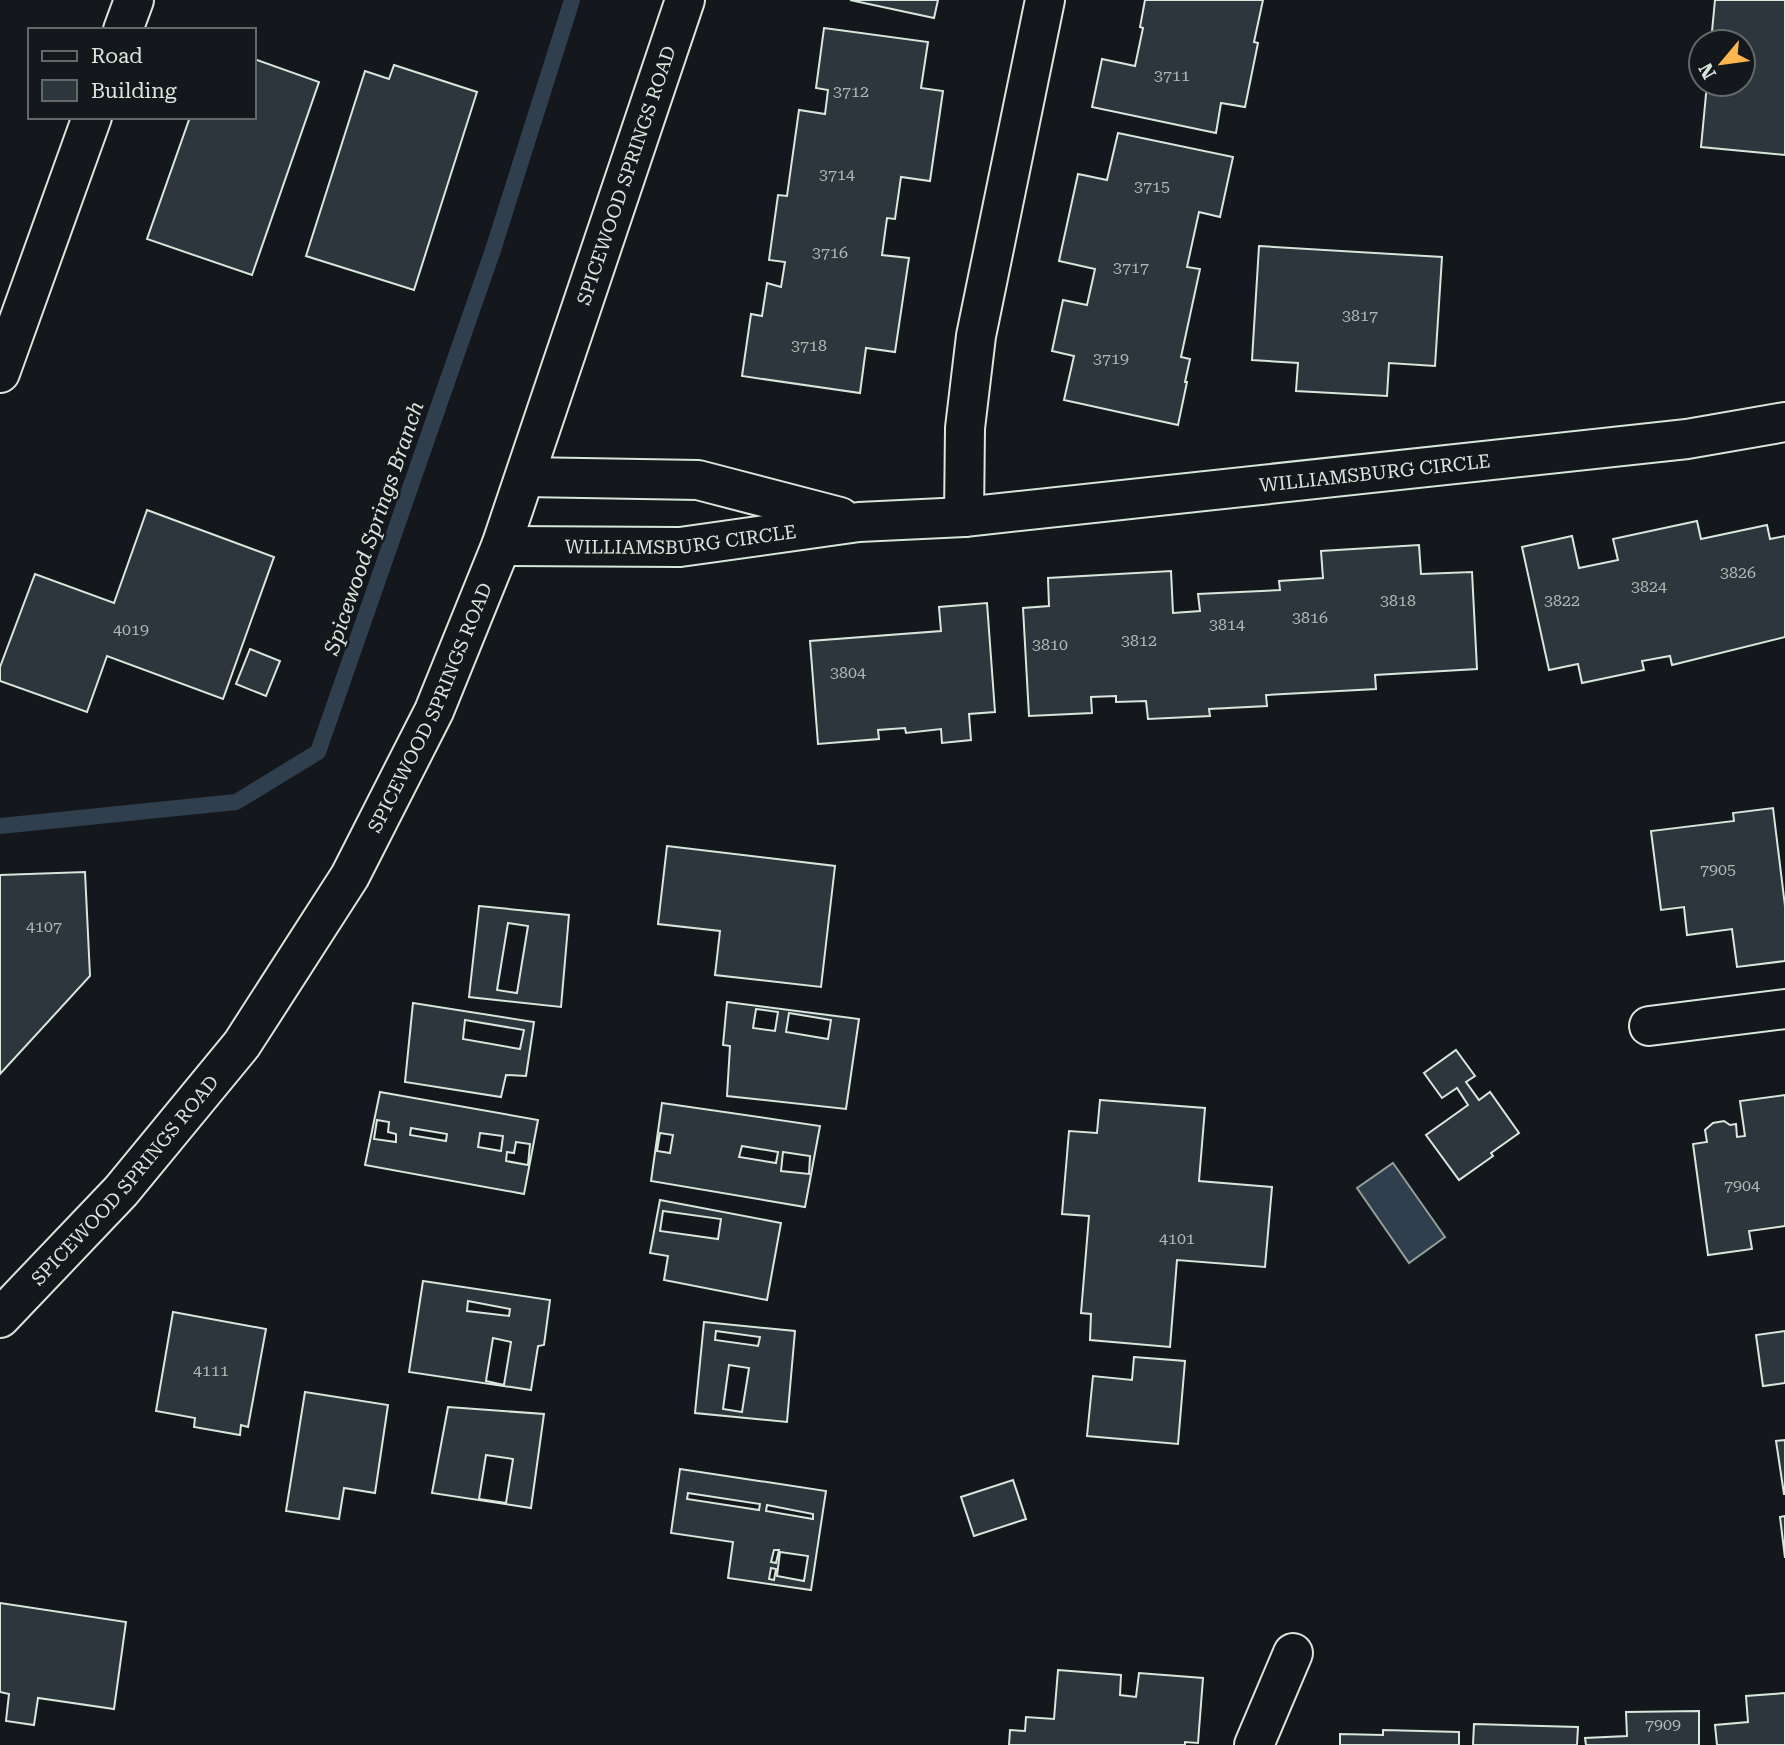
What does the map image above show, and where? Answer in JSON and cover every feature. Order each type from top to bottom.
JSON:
[{"type":"street","points":[[124,28],[134,0]]},
{"type":"street","name":"SPICEWOOD SPRINGS ROAD","points":[[0,1318],[121,1191],[242,1044],[350,876],[434,711],[502,546],[685,0]]},
{"type":"street","points":[[964,517],[965,428],[976,336],[1045,0]]},
{"type":"street","points":[[4,352],[91,119]]},
{"type":"street","name":"WILLIAMSBURG CIRCLE","points":[[502,546],[680,547],[859,522],[964,517],[1686,439],[1785,422]]},
{"type":"street","name":"WILLIAMSBURG CIRCLE","points":[[524,477],[698,480],[859,522]]},
{"type":"street","points":[[1649,1026],[1785,1009]]},
{"type":"street","points":[[1254,1745],[1293,1653]]},
{"type":"water","points":[[1393,1163],[1445,1237],[1409,1263],[1357,1188]]},
{"type":"building","points":[[850,0],[938,0],[934,18]]},
{"type":"building","points":[[1145,0],[1263,0],[1254,42],[1258,43],[1245,107],[1221,103],[1216,133],[1092,107],[1102,59],[1135,66],[1143,28],[1140,27]]},
{"type":"building","points":[[1715,0],[1785,0],[1785,155],[1701,147],[1706,98],[1757,98],[1757,28],[1712,28]]},
{"type":"building","points":[[824,28],[928,42],[921,88],[943,91],[930,181],[901,177],[895,219],[887,218],[882,255],[909,258],[895,352],[866,348],[860,393],[742,376],[751,314],[762,316],[767,283],[781,287],[785,262],[769,260],[778,195],[787,196],[799,110],[825,114],[828,90],[816,88]]},
{"type":"building","points":[[256,60],[319,82],[252,275],[147,239],[189,119],[256,119]]},
{"type":"building","points":[[394,65],[477,92],[414,290],[306,256],[365,71],[389,79]]},
{"type":"building","points":[[1118,133],[1233,157],[1220,217],[1199,212],[1187,267],[1200,269],[1181,357],[1190,359],[1178,425],[1064,400],[1074,356],[1052,351],[1063,300],[1087,305],[1095,269],[1059,261],[1078,174],[1107,180]]},
{"type":"building","points":[[1259,246],[1442,257],[1435,366],[1389,363],[1387,396],[1296,391],[1298,363],[1252,360]]},
{"type":"building","points":[[147,510],[274,557],[223,699],[107,656],[87,712],[0,681],[0,667],[35,574],[114,603]]},
{"type":"building","points":[[1697,521],[1701,539],[1767,525],[1770,539],[1785,536],[1785,637],[1672,665],[1670,656],[1642,661],[1644,670],[1582,683],[1578,664],[1549,670],[1522,547],[1572,536],[1579,568],[1618,560],[1613,539]]},
{"type":"building","points":[[1419,545],[1421,574],[1472,572],[1477,669],[1375,675],[1376,689],[1266,695],[1267,706],[1209,709],[1210,716],[1148,719],[1146,701],[1116,702],[1116,696],[1091,697],[1092,713],[1029,716],[1023,608],[1049,606],[1048,578],[1171,571],[1173,613],[1200,611],[1198,594],[1280,590],[1279,581],[1323,578],[1321,551]]},
{"type":"building","points":[[987,603],[995,712],[969,714],[971,740],[942,743],[941,729],[906,733],[905,728],[878,730],[879,739],[818,744],[810,641],[941,631],[939,607]]},
{"type":"building","points":[[250,649],[280,661],[266,696],[236,684]]},
{"type":"building","points":[[1773,808],[1785,906],[1785,961],[1737,967],[1732,929],[1687,935],[1684,907],[1661,910],[1651,831],[1734,821],[1733,813]]},
{"type":"building","points":[[667,846],[835,866],[821,987],[715,975],[720,931],[658,924]]},
{"type":"building","points":[[85,872],[90,976],[0,1074],[0,875]]},
{"type":"building","points":[[479,906],[569,915],[561,1007],[469,997]],"holes":[[[508,923],[528,926],[517,993],[497,990]]]},
{"type":"building","points":[[727,1002],[859,1019],[846,1109],[727,1096],[730,1046],[723,1045]],"holes":[[[756,1009],[778,1012],[775,1031],[753,1028]],[[789,1013],[831,1020],[828,1039],[786,1032]]]},
{"type":"building","points":[[413,1003],[534,1022],[526,1076],[506,1075],[501,1097],[405,1082]],"holes":[[[465,1020],[524,1030],[520,1049],[463,1039]]]},
{"type":"building","points":[[1456,1050],[1475,1076],[1466,1082],[1479,1100],[1490,1092],[1519,1133],[1459,1180],[1426,1135],[1468,1105],[1457,1088],[1442,1098],[1424,1073]]},
{"type":"building","points":[[380,1092],[538,1120],[524,1194],[365,1165]],"holes":[[[377,1120],[389,1122],[388,1132],[396,1134],[396,1142],[374,1139]],[[411,1128],[447,1134],[446,1141],[410,1135]],[[480,1133],[503,1136],[501,1151],[478,1147]],[[516,1142],[530,1144],[528,1165],[506,1161],[507,1152],[514,1153]]]},
{"type":"building","points":[[1785,1095],[1785,1226],[1749,1231],[1752,1249],[1708,1255],[1693,1144],[1707,1142],[1705,1130],[1713,1123],[1724,1121],[1730,1125],[1736,1124],[1737,1137],[1745,1136],[1740,1101]]},
{"type":"building","points":[[1100,1100],[1205,1108],[1199,1181],[1272,1187],[1265,1267],[1177,1260],[1170,1347],[1090,1340],[1091,1314],[1081,1313],[1089,1216],[1062,1214],[1069,1131],[1097,1133]]},
{"type":"building","points":[[662,1103],[820,1126],[805,1207],[651,1181]],"holes":[[[660,1133],[673,1135],[670,1153],[657,1151]],[[742,1146],[778,1152],[776,1163],[739,1157]],[[783,1152],[810,1156],[809,1174],[781,1171]]]},
{"type":"building","points":[[660,1200],[781,1223],[767,1300],[664,1280],[668,1256],[650,1253]],"holes":[[[663,1211],[721,1219],[718,1239],[660,1231]]]},
{"type":"building","points":[[423,1281],[550,1300],[544,1345],[538,1346],[531,1390],[409,1372]],"holes":[[[468,1301],[510,1309],[509,1316],[467,1311]],[[493,1338],[511,1342],[504,1385],[486,1381]]]},
{"type":"building","points":[[173,1312],[266,1329],[248,1427],[241,1425],[240,1435],[194,1427],[195,1418],[156,1411]]},
{"type":"building","points":[[704,1322],[795,1331],[787,1422],[695,1413]],"holes":[[[716,1331],[760,1337],[758,1346],[715,1340]],[[729,1365],[749,1368],[742,1412],[723,1409]]]},
{"type":"building","points":[[1785,1331],[1785,1383],[1763,1386],[1756,1335]]},
{"type":"building","points":[[1134,1357],[1185,1361],[1178,1444],[1087,1436],[1093,1376],[1132,1380]]},
{"type":"building","points":[[305,1392],[388,1405],[375,1493],[344,1488],[339,1519],[286,1511]]},
{"type":"building","points":[[448,1407],[544,1414],[531,1508],[432,1493]],"holes":[[[486,1455],[513,1459],[506,1503],[479,1499]]]},
{"type":"building","points":[[1785,1440],[1785,1494],[1784,1494],[1776,1441]]},
{"type":"building","points":[[680,1469],[826,1491],[811,1590],[728,1578],[733,1542],[671,1533]],"holes":[[[688,1493],[760,1504],[759,1510],[687,1499]],[[767,1505],[813,1514],[813,1519],[766,1511]],[[774,1550],[779,1550],[776,1563],[771,1562]],[[780,1552],[808,1556],[804,1581],[777,1576]],[[771,1568],[776,1569],[774,1580],[769,1579]]]},
{"type":"building","points":[[1013,1480],[1026,1519],[974,1536],[961,1497]]},
{"type":"building","points":[[1785,1516],[1785,1558],[1780,1517]]},
{"type":"building","points":[[0,1603],[126,1622],[114,1709],[38,1698],[34,1725],[6,1721],[9,1694],[0,1692]]},
{"type":"building","points":[[1058,1670],[1121,1675],[1120,1695],[1136,1697],[1139,1673],[1203,1678],[1198,1743],[1009,1745],[1010,1730],[1025,1731],[1026,1717],[1054,1719]]},
{"type":"building","points":[[1785,1693],[1785,1745],[1717,1745],[1715,1725],[1748,1722],[1746,1696]]},
{"type":"building","points":[[1699,1711],[1699,1745],[1586,1745],[1585,1738],[1627,1736],[1626,1712]]},
{"type":"building","points":[[1474,1724],[1578,1727],[1577,1745],[1473,1745]]},
{"type":"building","points":[[1383,1730],[1459,1732],[1459,1745],[1340,1745],[1340,1734],[1383,1735]]},
{"type":"waterway","name":"Spicewood Springs Branch","points":[[0,826],[236,802],[318,752],[493,250],[572,0]]}]
